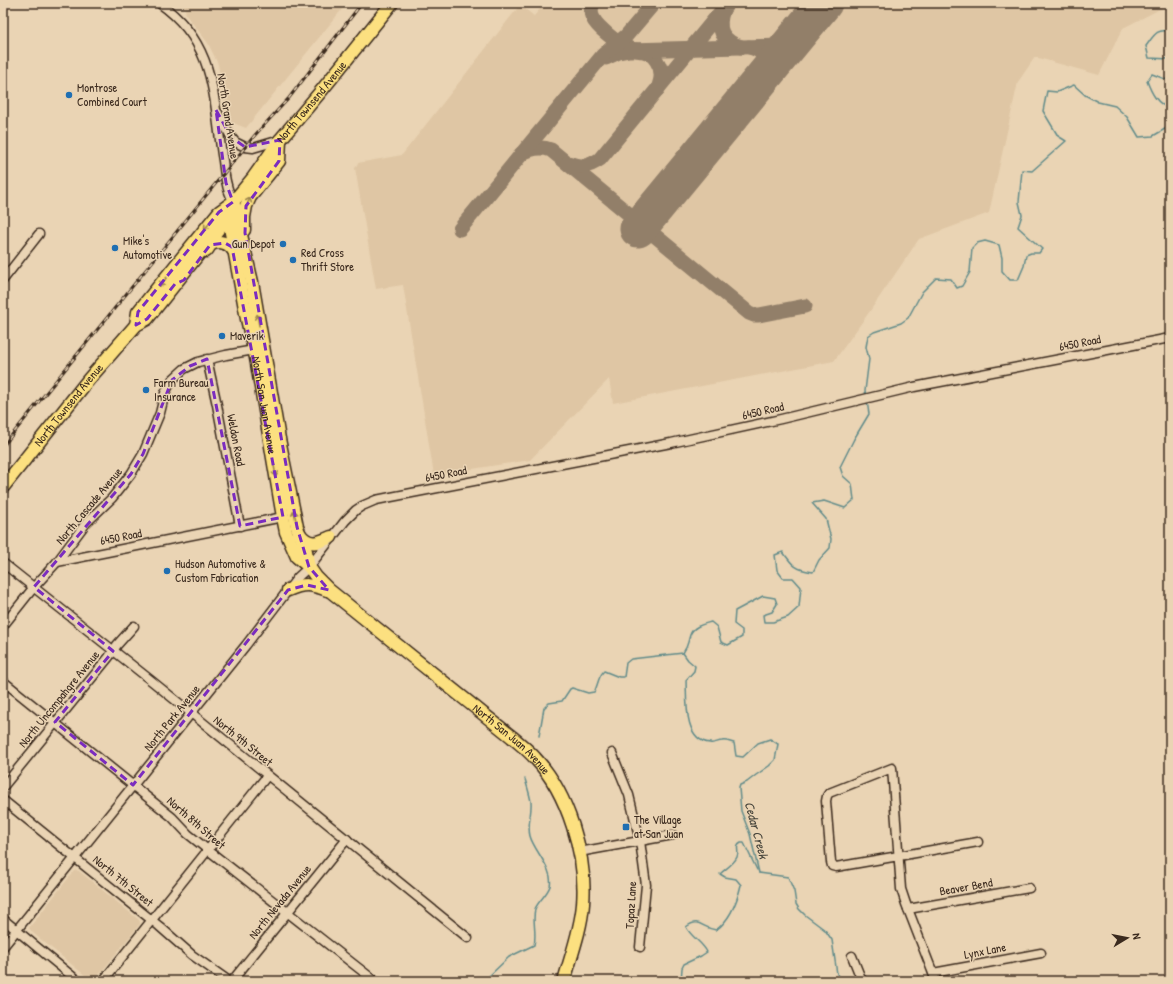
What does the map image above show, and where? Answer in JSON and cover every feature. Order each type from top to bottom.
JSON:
[{"type":"highway","name":"North Townsend Avenue","points":[[3,486],[89,379],[136,325],[147,319],[220,226],[233,202],[253,178],[280,140],[392,3]]},
{"type":"highway","points":[[252,282],[244,224],[246,206],[250,197],[278,161],[280,140]]},
{"type":"highway","name":"North Townsend Avenue","points":[[136,325],[138,312],[219,212],[233,202]]},
{"type":"highway","name":"North San Juan Avenue","points":[[233,202],[229,222],[254,350],[286,532],[297,557],[309,567],[316,577],[329,590],[512,737],[534,757],[551,779],[570,820],[579,852],[582,878],[583,904],[581,919],[564,981]]},
{"type":"highway","name":"North San Juan Avenue","points":[[233,202],[252,282],[279,439],[298,532],[306,551],[309,567]]},
{"type":"highway","points":[[175,284],[184,280],[210,245],[225,243],[232,247],[234,251]]},
{"type":"highway","points":[[298,532],[303,539],[313,543],[317,543],[331,537]]},
{"type":"highway","points":[[288,590],[307,585],[329,590]]},
{"type":"street","name":"North Grand Avenue","points":[[159,3],[184,26],[204,57],[212,83],[226,183],[233,202]]},
{"type":"street","points":[[216,110],[231,137],[235,142],[245,147],[253,148],[280,140]]},
{"type":"street","points":[[3,280],[40,234]]},
{"type":"street","name":"6450 Road","points":[[362,506],[376,500],[390,497],[671,443],[914,387],[1170,338]]},
{"type":"street","name":"North Cascade Avenue","points":[[3,626],[34,587],[57,562],[86,524],[112,498],[131,474],[143,454],[160,413],[165,393],[172,380],[190,366],[207,359],[254,350]]},
{"type":"street","name":"Weldon Road","points":[[207,359],[240,526]]},
{"type":"street","name":"North Park Avenue","points":[[3,947],[191,714],[298,577],[309,567],[345,521],[362,506]]},
{"type":"street","name":"6450 Road","points":[[57,562],[283,517]]},
{"type":"street","name":"North 9th Street","points":[[3,563],[468,938]]},
{"type":"street","name":"North Uncompahgre Avenue","points":[[3,787],[134,626]]},
{"type":"street","name":"North 8th Street","points":[[3,681],[172,817],[188,834],[375,981]]},
{"type":"street","name":"Topaz Lane","points":[[612,753],[629,795],[640,841],[646,885],[640,947]]},
{"type":"street","points":[[936,981],[901,889],[899,856],[892,768],[829,793],[827,796],[831,862],[832,866],[836,868],[899,856],[978,842]]},
{"type":"street","points":[[103,981],[267,776]]},
{"type":"street","name":"North 7th Street","points":[[3,800],[152,920],[192,955],[229,981]]},
{"type":"street","points":[[579,852],[673,835]]},
{"type":"street","name":"North Nevada Avenue","points":[[232,981],[346,839]]},
{"type":"street","name":"Beaver Bend","points":[[908,909],[1029,888]]},
{"type":"street","points":[[3,919],[78,981]]},
{"type":"street","name":"Lynx Lane","points":[[933,973],[1041,953]]},
{"type":"street","points":[[852,956],[862,981]]},
{"type":"highlighted area","points":[[216,110],[231,137],[245,147],[280,140],[279,161],[246,206],[245,233],[297,527],[309,567],[329,590],[307,585],[288,590],[133,785],[55,722],[113,651],[34,587],[131,474],[143,454],[172,380],[190,366],[207,359],[240,526],[283,517],[232,247],[225,243],[210,245],[184,280],[175,284],[147,319],[136,325],[138,312],[219,212],[233,202],[226,183]]},
{"type":"shaded area","points":[[184,3],[347,3],[246,128],[228,121],[218,64],[208,43],[186,15]]},
{"type":"shaded area","points":[[545,3],[1170,4],[1123,28],[1099,75],[1035,57],[1018,82],[989,213],[919,239],[834,361],[613,403],[609,379],[530,460],[434,475],[403,285],[376,289],[355,168],[358,163],[402,155],[520,5],[534,16]]},
{"type":"shaded area","points":[[76,870],[140,922],[140,924],[94,981],[92,981],[33,933],[29,928]]},
{"type":"waterway","points":[[1170,32],[1159,32],[1153,36],[1146,46],[1149,58],[1170,59]]},
{"type":"waterway","points":[[1170,81],[1152,74],[1147,81],[1158,101],[1170,108]]},
{"type":"waterway","points":[[866,395],[865,391],[869,359],[866,347],[868,336],[874,332],[901,323],[908,318],[922,292],[936,278],[951,279],[957,288],[962,286],[970,272],[972,248],[977,243],[985,241],[999,245],[1002,258],[1002,271],[1010,280],[1018,280],[1024,266],[1026,255],[1031,253],[1039,253],[1042,249],[1018,227],[1022,215],[1019,202],[1022,170],[1032,171],[1066,141],[1058,136],[1043,111],[1047,91],[1057,92],[1074,85],[1085,95],[1098,102],[1115,106],[1127,117],[1139,137],[1153,136],[1170,126]]},
{"type":"waterway","points":[[539,736],[544,708],[549,703],[562,701],[572,688],[588,693],[594,692],[600,676],[604,671],[619,677],[624,677],[626,663],[631,659],[683,653],[687,646],[691,632],[699,626],[711,622],[717,627],[721,642],[728,645],[742,637],[742,630],[734,624],[735,611],[763,596],[775,598],[777,604],[772,612],[763,615],[764,622],[773,622],[788,617],[799,607],[801,587],[793,578],[783,578],[777,570],[775,555],[783,552],[795,566],[802,570],[813,572],[819,560],[830,548],[831,539],[826,519],[812,503],[824,501],[845,508],[854,500],[852,484],[843,476],[840,467],[869,414],[867,401]]},
{"type":"waterway","name":"Cedar Creek","points":[[683,653],[695,666],[694,671],[686,680],[688,718],[695,735],[701,740],[710,743],[720,741],[734,743],[736,756],[743,757],[758,743],[770,739],[778,744],[775,760],[747,782],[740,785],[739,788],[741,811],[750,834],[759,873]]},
{"type":"waterway","points":[[481,981],[485,980],[509,957],[534,945],[535,909],[550,886],[549,873],[530,836],[529,828],[531,802],[525,779]]},
{"type":"waterway","name":"Cedar Creek","points":[[681,981],[682,968],[684,964],[707,952],[686,927],[691,924],[698,923],[716,930],[729,916],[735,904],[741,885],[736,879],[725,877],[720,874],[736,860],[738,855],[737,848],[741,843],[744,843],[757,870]]},
{"type":"waterway","points":[[759,873],[788,877],[794,891],[796,904],[799,909],[825,930],[832,940],[837,974],[841,981]]},
{"type":"waterway","points":[[444,981],[456,978],[475,981]]},
{"type":"taxiway","points":[[593,3],[591,10],[592,16],[603,30],[624,46],[647,52],[654,57],[659,64],[661,73],[661,80],[658,89]]},
{"type":"taxiway","points":[[460,229],[603,55],[626,36],[654,3]]},
{"type":"taxiway","points":[[568,163],[577,166],[584,166],[592,164],[600,159],[728,3]]},
{"type":"taxiway","points":[[723,10],[720,23],[722,33],[729,41],[741,47]]},
{"type":"taxiway","points":[[606,58],[619,52],[629,50],[782,46],[788,44],[795,38]]},
{"type":"taxiway","points":[[749,47],[760,52],[765,60],[765,70],[760,81]]},
{"type":"taxiway","points":[[521,154],[536,148],[551,150],[749,313],[759,315],[805,306]]},
{"type":"runway","points":[[638,229],[824,3]]},
{"type":"railway","points":[[3,446],[255,135],[289,98],[362,3]]},
{"type":"place","name":"Montrose Combined Court","points":[[69,95]]},
{"type":"place","name":"Gun Depot","points":[[283,244]]},
{"type":"place","name":"Mike's Automotive","points":[[115,248]]},
{"type":"place","name":"Red Cross Thrift Store","points":[[293,260]]},
{"type":"place","name":"Maverik","points":[[222,336]]},
{"type":"place","name":"Farm Bureau Insurance","points":[[146,390]]},
{"type":"place","name":"Hudson Automotive & Custom Fabrication","points":[[167,571]]},
{"type":"place","name":"The Village at San Juan","points":[[626,827]]}]
